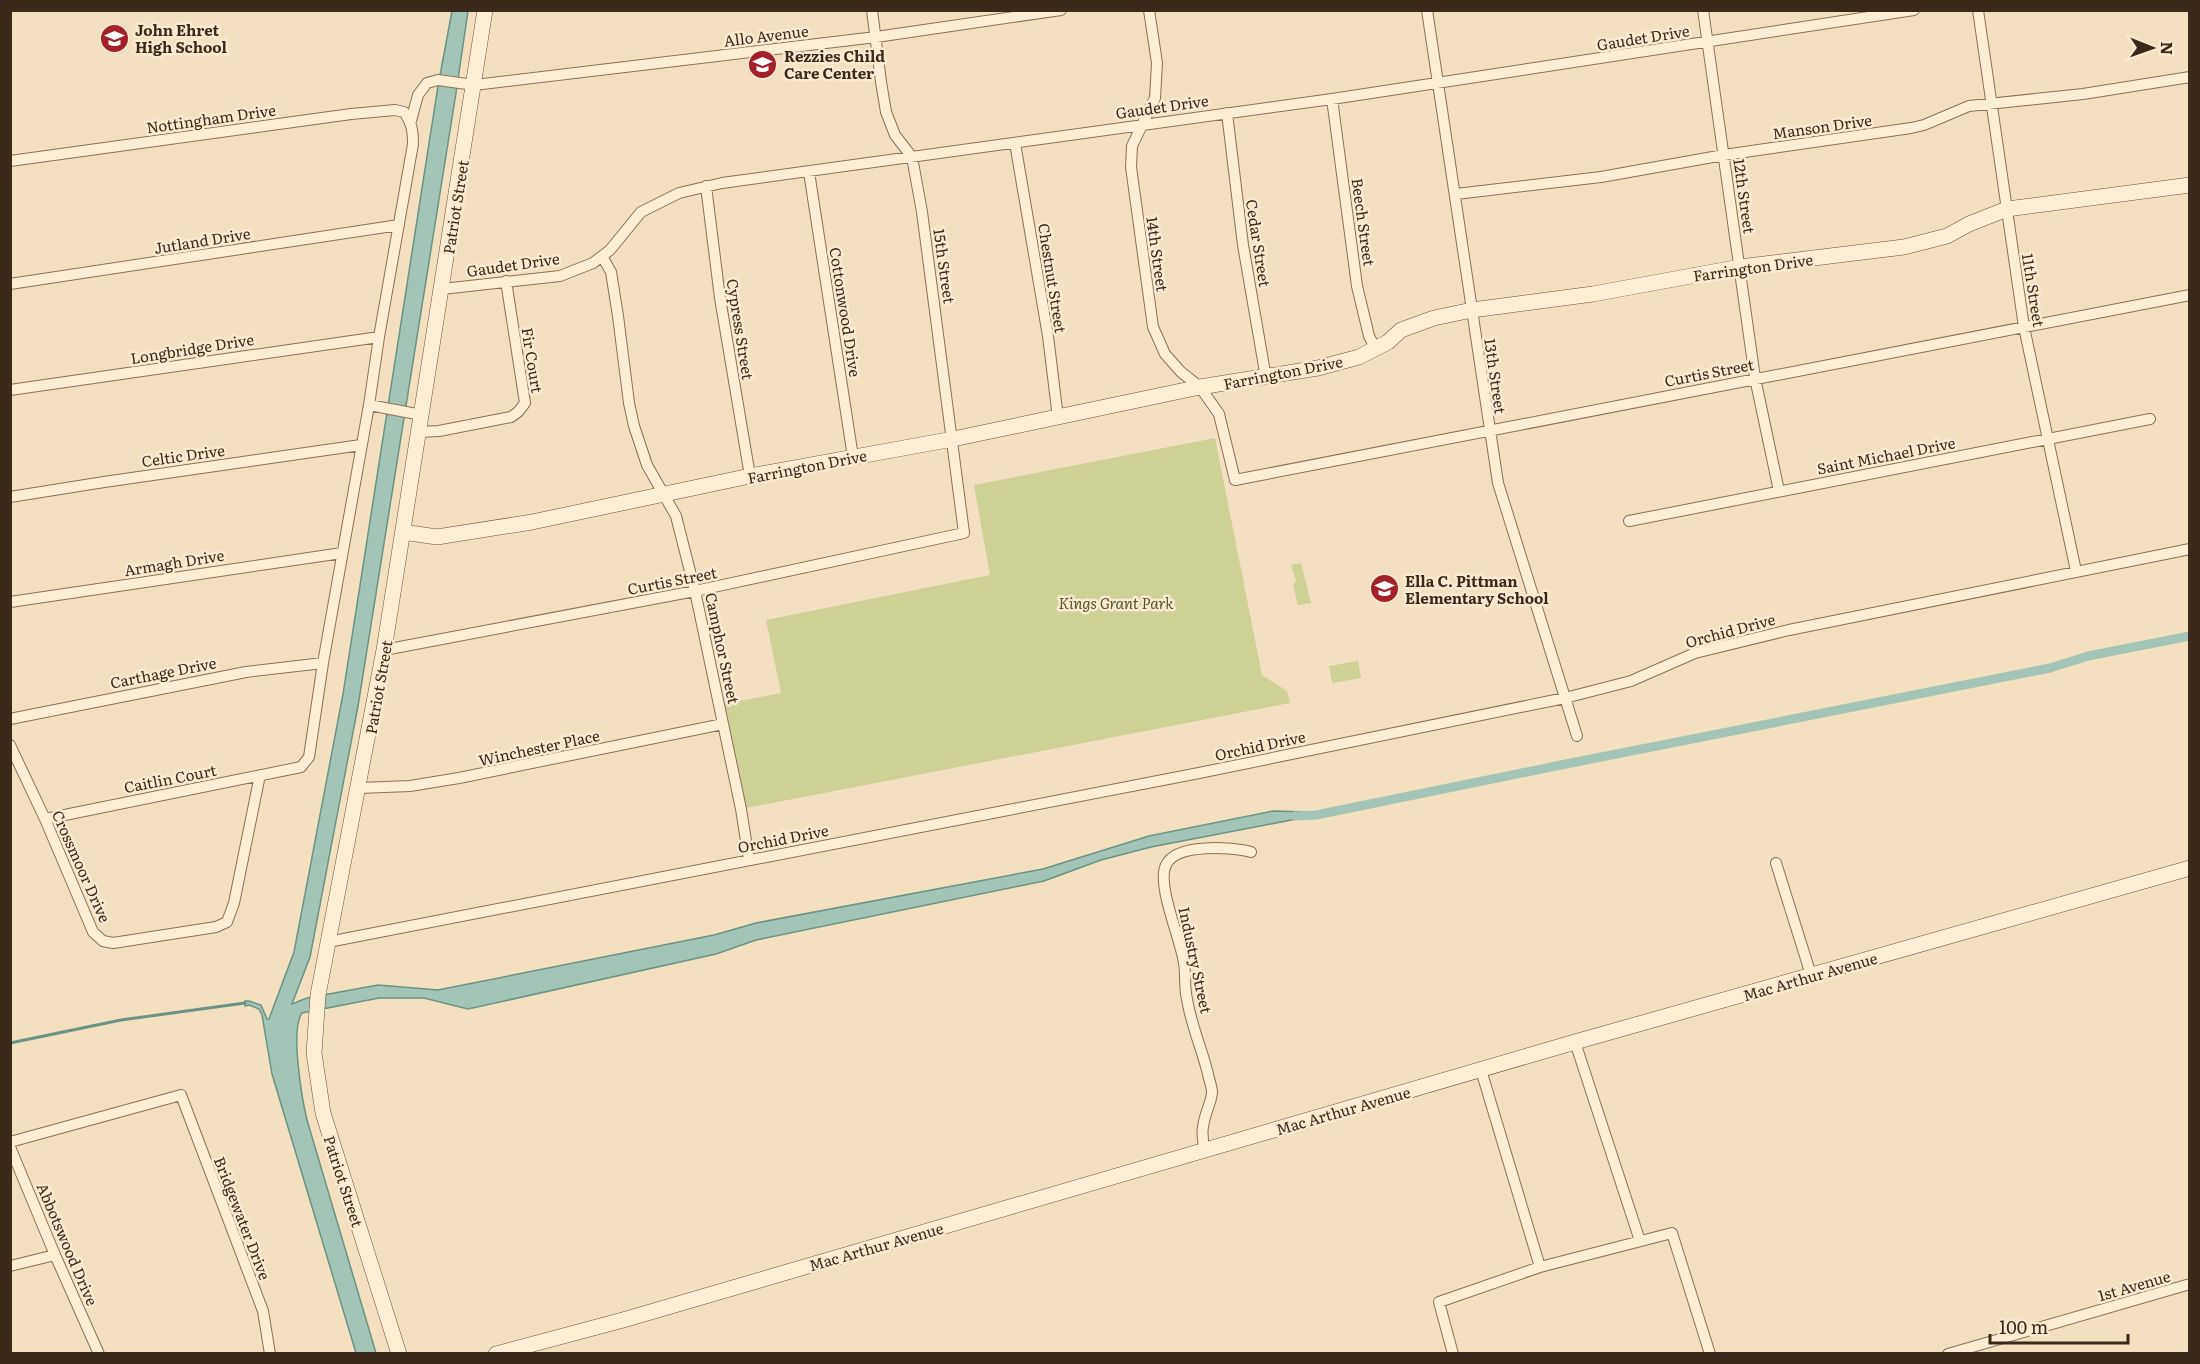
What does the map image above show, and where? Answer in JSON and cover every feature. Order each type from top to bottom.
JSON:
[{"type":"street","name":"Patriot Street","points":[[399,1353],[323,1113],[314,1053],[316,1011],[384,651],[420,432],[419,414],[442,289],[468,84],[485,10]]},
{"type":"street","name":"15th Street","points":[[872,10],[880,82],[886,112],[895,135],[912,158],[922,212],[964,533]]},
{"type":"street","name":"Allo Avenue","points":[[411,121],[418,95],[427,83],[438,80],[468,84],[876,37],[1061,10]]},
{"type":"street","name":"14th Street","points":[[1149,10],[1157,63],[1155,98],[1132,146],[1131,167],[1153,327],[1165,354],[1181,372],[1200,387],[1219,414],[1235,480]]},
{"type":"street","name":"13th Street","points":[[1428,10],[1498,483],[1577,736]]},
{"type":"street","name":"12th Street","points":[[1703,10],[1755,378],[1779,491]]},
{"type":"street","name":"Gaudet Drive","points":[[442,289],[560,276],[593,263],[610,250],[640,212],[679,193],[706,186],[1145,123],[1332,99],[1914,10]]},
{"type":"street","name":"11th Street","points":[[1978,10],[2024,327],[2076,571]]},
{"type":"street","name":"Manson Drive","points":[[1456,194],[1600,177],[1724,155],[1911,128],[1924,125],[1958,110],[1992,103],[2083,94],[2190,77]]},
{"type":"street","name":"Beech Street","points":[[1332,99],[1357,286],[1369,336],[1375,348]]},
{"type":"street","name":"Nottingham Drive","points":[[10,160],[351,114],[395,110],[404,112],[411,121]]},
{"type":"street","name":"Cedar Street","points":[[1227,113],[1243,245],[1266,378]]},
{"type":"street","points":[[323,663],[413,144],[411,121]]},
{"type":"street","name":"Chestnut Street","points":[[1015,143],[1048,336],[1058,418]]},
{"type":"street","name":"Cottonwood Drive","points":[[809,172],[852,457]]},
{"type":"street","name":"Farrington Drive","points":[[403,532],[424,536],[450,535],[532,522],[750,476],[1058,418],[1200,387],[1318,368],[1359,357],[1388,342],[1401,330],[1434,318],[1472,310],[1593,294],[1740,267],[1904,247],[1947,236],[1969,224],[2007,209],[2190,185]]},
{"type":"street","name":"Cypress Street","points":[[706,186],[720,298],[750,476]]},
{"type":"street","name":"Jutland Drive","points":[[10,284],[399,225]]},
{"type":"street","name":"Camphor Street","points":[[602,256],[610,272],[634,426],[647,465],[676,516],[695,591],[741,809],[749,860]]},
{"type":"street","name":"Fir Court","points":[[420,432],[440,432],[511,417],[525,403],[506,281]]},
{"type":"street","name":"Curtis Street","points":[[1235,480],[2190,295]]},
{"type":"street","name":"Longbridge Drive","points":[[10,390],[379,337]]},
{"type":"street","points":[[369,405],[419,414]]},
{"type":"street","name":"Saint Michael Drive","points":[[1629,521],[2150,419]]},
{"type":"street","name":"Celtic Drive","points":[[10,498],[361,445]]},
{"type":"street","name":"Curtis Street","points":[[384,651],[695,591],[964,533]]},
{"type":"street","name":"Orchid Drive","points":[[328,942],[1199,773],[1565,699],[1631,681],[1695,653],[1788,630],[2190,549]]},
{"type":"street","name":"Armagh Drive","points":[[10,602],[342,553]]},
{"type":"street","name":"Carthage Drive","points":[[10,719],[246,672],[323,663]]},
{"type":"street","name":"Caitlin Court","points":[[45,819],[301,767],[309,757],[323,663]]},
{"type":"street","name":"Winchester Place","points":[[359,788],[410,786],[459,778],[723,724]]},
{"type":"street","name":"Crossmoor Drive","points":[[10,745],[45,819],[93,932],[103,941],[113,943],[224,925],[231,916],[260,776]]},
{"type":"street","name":"Industry Street","points":[[1205,1150],[1202,1126],[1212,1093],[1202,1050],[1186,999],[1185,963],[1163,876],[1165,866],[1171,857],[1182,852],[1217,848],[1251,852]]},
{"type":"street","points":[[1776,863],[1811,975]]},
{"type":"street","name":"Mac Arthur Avenue","points":[[496,1353],[623,1320],[1575,1042],[2190,868]]},
{"type":"street","points":[[1575,1042],[1640,1241]]},
{"type":"street","points":[[1481,1070],[1540,1267]]},
{"type":"street","name":"Bridgewater Drive","points":[[10,1142],[181,1095],[263,1311],[270,1353]]},
{"type":"street","name":"Abbotswood Drive","points":[[10,1147],[99,1353]]},
{"type":"street","points":[[1453,1353],[1438,1302],[1540,1267],[1672,1233],[1710,1353]]},
{"type":"street","points":[[10,1266],[55,1255]]},
{"type":"street","name":"1st Avenue","points":[[1948,1353],[2190,1284]]},
{"type":"green space","name":"Kings Grant Park","points":[[1215,438],[1262,675],[1287,691],[1290,703],[741,809],[719,705],[781,693],[766,620],[990,575],[974,485]]},
{"type":"green space","points":[[1301,563],[1311,603],[1298,605],[1293,585],[1296,581],[1291,565]]},
{"type":"green space","points":[[1358,661],[1361,678],[1332,683],[1329,666]]},
{"type":"shaded area","points":[[452,11],[468,11],[358,706],[310,957],[292,1004],[307,998],[378,985],[438,990],[714,935],[756,923],[1043,869],[1149,836],[1273,811],[1307,812],[1307,817],[1151,847],[1101,860],[1044,881],[756,940],[716,954],[468,1009],[424,998],[379,998],[302,1013],[297,1034],[297,1048],[307,1120],[376,1353],[356,1353],[272,1074],[262,1015],[259,1009],[249,1005],[245,1006],[245,1001],[261,1005],[269,1019],[294,952],[343,694],[438,86]]},
{"type":"waterway","points":[[1295,816],[1316,815],[2050,668],[2088,656],[2190,636]]},
{"type":"waterway","points":[[10,1043],[121,1020],[245,1003]]},
{"type":"place","name":"John Ehret High School","points":[[114,38]]},
{"type":"place","name":"Rezzies Child Care Center","points":[[763,64]]},
{"type":"place","name":"Ella C. Pittman Elementary School","points":[[1384,589]]}]
